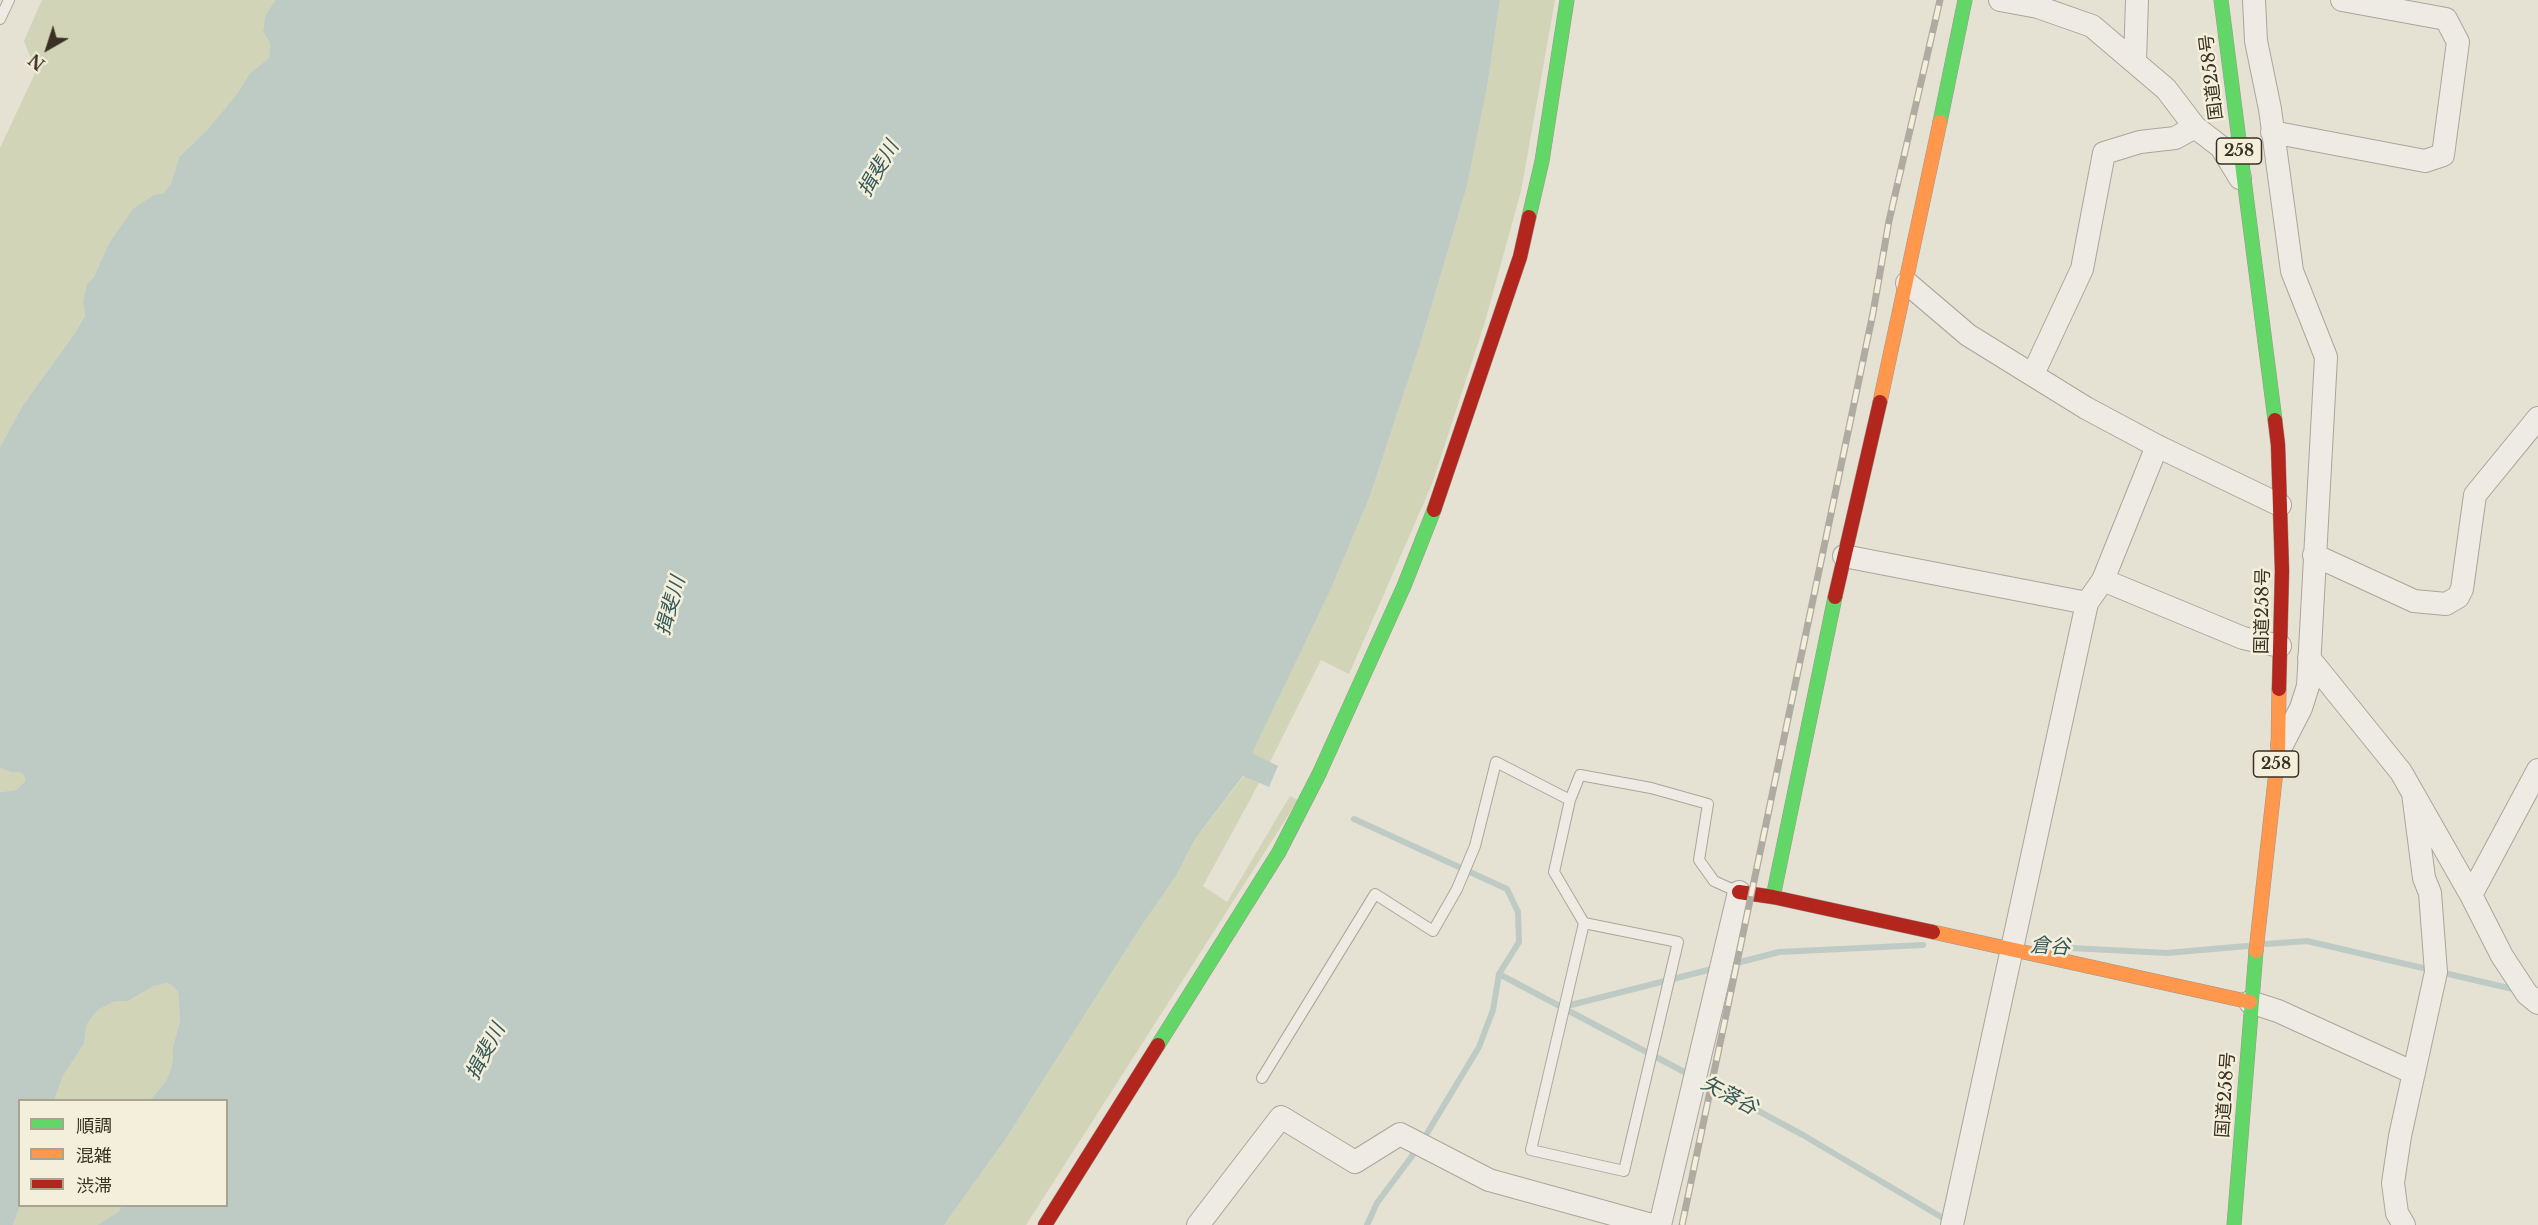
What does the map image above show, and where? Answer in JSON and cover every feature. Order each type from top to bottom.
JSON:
[{"type":"main road","points":[[1045,1225],[1279,852],[1319,774],[1404,586],[1445,483],[1520,257],[1542,162],[1567,0]]},
{"type":"main road","points":[[1773,897],[1844,556],[1907,283],[1965,0]]},
{"type":"main road","name":"国道258号","points":[[2221,0],[2277,445],[2282,571],[2278,753],[2250,1002],[2234,1225]]},
{"type":"main road","points":[[1739,892],[1773,897],[2250,1002]]},
{"type":"street","points":[[2000,0],[2038,7],[2092,26],[2166,89],[2195,128],[2221,147],[2243,181]]},
{"type":"street","points":[[2135,62],[2137,0]]},
{"type":"street","points":[[2254,0],[2256,41],[2292,271],[2326,357],[2308,686],[2301,708],[2278,753]]},
{"type":"street","points":[[2272,132],[2425,161],[2443,155],[2458,42],[2446,19],[2342,0]]},
{"type":"street","points":[[2033,374],[2082,269],[2104,153],[2140,142],[2175,138],[2195,128]]},
{"type":"street","points":[[1907,283],[1968,335],[2086,408],[2157,446],[2280,505]]},
{"type":"street","points":[[2314,555],[2414,601],[2446,604],[2458,597],[2463,589],[2475,495],[2538,418]]},
{"type":"street","points":[[1952,1225],[2087,603],[2103,580],[2157,446]]},
{"type":"street","points":[[1844,556],[2087,603]]},
{"type":"street","points":[[2103,580],[2242,638],[2280,646]]},
{"type":"street","points":[[2309,658],[2401,772],[2472,896],[2502,956],[2527,993],[2538,1003]]},
{"type":"street","points":[[2472,896],[2538,770]]},
{"type":"street","points":[[2404,1225],[2397,1213],[2393,1183],[2400,1136],[2436,972],[2430,893],[2424,878],[2413,793]]},
{"type":"street","points":[[1660,1225],[1739,892]]},
{"type":"street","points":[[2250,1002],[2278,1011],[2414,1073]]},
{"type":"street","points":[[1198,1225],[1281,1117],[1355,1162],[1400,1134],[1489,1180],[1652,1225]]},
{"type":"lane","points":[[0,19],[9,0]]},
{"type":"lane","points":[[1262,1078],[1375,894],[1433,931],[1457,888],[1475,846],[1496,762],[1570,800]]},
{"type":"lane","points":[[1584,923],[1678,942],[1624,1171],[1531,1150],[1584,923],[1554,872],[1570,800],[1580,775],[1651,788],[1708,804],[1699,860],[1714,881],[1739,892]]},
{"type":"green space","points":[[42,0],[275,0],[265,16],[263,32],[270,43],[269,58],[250,73],[237,94],[208,129],[179,157],[171,183],[164,193],[154,195],[108,245],[83,302],[85,314],[75,333],[23,405],[0,447],[0,148],[36,71],[24,41]]},
{"type":"green space","points":[[1500,0],[1555,0],[1521,191],[1484,325],[1432,484],[1349,674],[1321,660],[1270,762],[1251,754],[1330,591],[1370,496],[1420,345],[1467,186],[1487,88]]},
{"type":"green space","points":[[0,768],[19,772],[24,775],[25,781],[16,790],[0,792]]},
{"type":"green space","points":[[1244,776],[1259,783],[1203,886],[1227,902],[1290,796],[1298,800],[1026,1225],[944,1225],[1007,1137],[1140,928],[1176,876],[1195,839]]},
{"type":"green space","points":[[167,983],[178,992],[180,1021],[173,1046],[172,1066],[166,1081],[151,1099],[54,1099],[63,1076],[84,1044],[87,1024],[98,1010],[113,1002],[128,1001],[154,986]]},
{"type":"green space","points":[[20,1207],[121,1207],[118,1212],[97,1225],[13,1225]]},
{"type":"water","name":"揖斐川","points":[[275,0],[1500,0],[1487,88],[1467,186],[1420,345],[1370,496],[1330,591],[1252,753],[1278,766],[1269,787],[1243,776],[1195,839],[1176,876],[1140,928],[1007,1137],[944,1225],[97,1225],[118,1212],[121,1207],[228,1207],[228,1099],[151,1099],[166,1081],[172,1066],[173,1046],[180,1021],[178,992],[167,983],[154,986],[128,1001],[113,1002],[98,1010],[87,1024],[84,1044],[63,1076],[54,1099],[18,1099],[20,1207],[13,1225],[0,1225],[0,792],[16,790],[25,781],[24,775],[19,772],[0,768],[0,447],[23,405],[75,333],[85,315],[83,302],[87,284],[94,277],[108,245],[133,209],[154,195],[164,193],[171,183],[179,157],[208,129],[237,94],[250,73],[269,58],[270,43],[263,32],[265,16]]},
{"type":"waterway","points":[[1354,819],[1507,889],[1518,912],[1519,942],[1499,974],[1493,1010],[1479,1047],[1423,1140]]},
{"type":"waterway","name":"倉谷","points":[[2266,944],[2307,941],[2517,990]]},
{"type":"waterway","name":"倉谷","points":[[1725,966],[1779,952],[1923,945]]},
{"type":"waterway","name":"倉谷","points":[[2071,948],[2167,953],[2247,946]]},
{"type":"waterway","name":"倉谷","points":[[1563,1007],[1716,968]]},
{"type":"waterway","name":"矢落谷","points":[[1499,974],[1690,1075]]},
{"type":"waterway","name":"矢落谷","points":[[1699,1079],[1803,1135],[1948,1221]]},
{"type":"waterway","points":[[1367,1225],[1377,1203],[1418,1148]]},
{"type":"railway","points":[[1682,1225],[1873,313],[1889,221],[1940,0]]},
{"type":"traffic: fast","points":[[1529,217],[1542,161],[1567,0]]},
{"type":"traffic: fast","points":[[1940,122],[1965,0]]},
{"type":"traffic: fast","points":[[2221,0],[2275,420]]},
{"type":"traffic: fast","points":[[1158,1045],[1279,852],[1319,774],[1404,586],[1434,510]]},
{"type":"traffic: fast","points":[[1773,897],[1835,597]]},
{"type":"traffic: fast","points":[[2234,1225],[2256,951]]},
{"type":"traffic: slow","points":[[1880,402],[1940,122]]},
{"type":"traffic: slow","points":[[2256,951],[2278,753],[2279,689]]},
{"type":"traffic: slow","points":[[1933,932],[2250,1002]]},
{"type":"traffic: jam","points":[[1434,510],[1520,257],[1529,217]]},
{"type":"traffic: jam","points":[[1835,597],[1880,402]]},
{"type":"traffic: jam","points":[[2275,420],[2278,445],[2282,571],[2279,689]]},
{"type":"traffic: jam","points":[[1739,892],[1773,897],[1933,932]]},
{"type":"traffic: jam","points":[[1045,1225],[1158,1045]]}]
